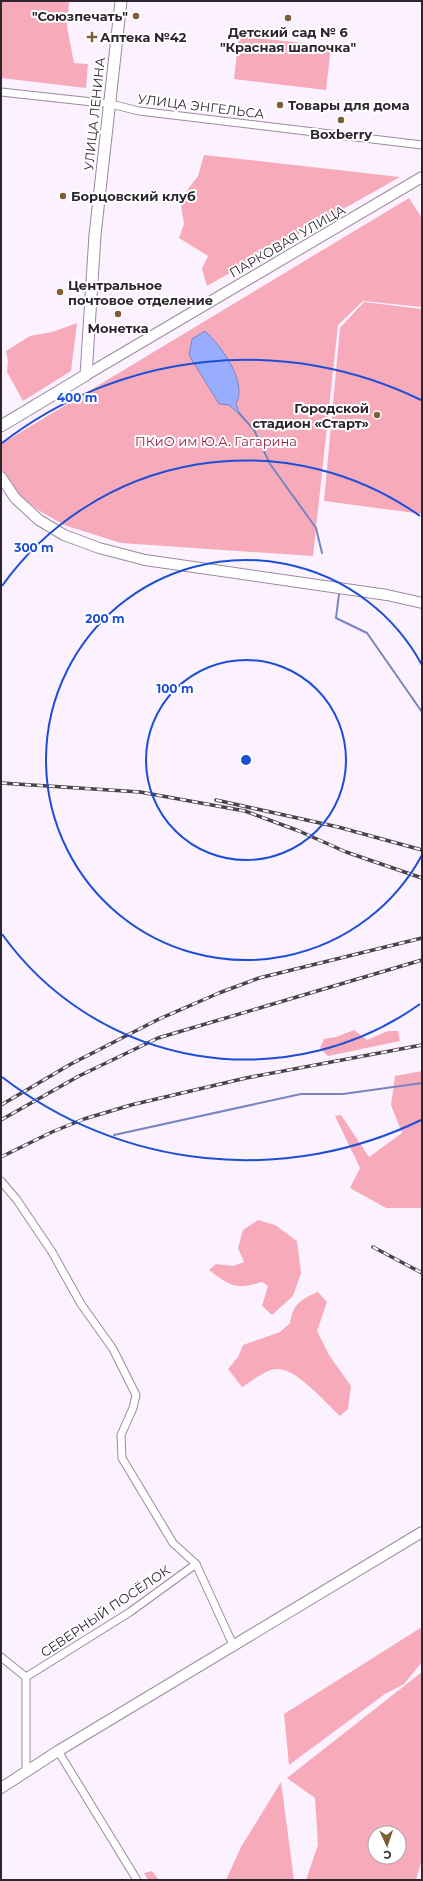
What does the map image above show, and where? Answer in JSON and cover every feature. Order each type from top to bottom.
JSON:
[{"type":"main road","name":"УЛИЦА ЛЕНИНА","points":[[86,375],[95,235],[122,1]]},
{"type":"main road","name":"ПАРКОВАЯ УЛИЦА","points":[[1,426],[86,375]]},
{"type":"street","name":"УЛИЦА ЭНГЕЛЬСА","points":[[1,92],[110,104],[139,111],[422,145]]},
{"type":"street","name":"ПАРКОВАЯ УЛИЦА","points":[[86,375],[422,177]]},
{"type":"street","points":[[1,477],[15,498],[39,520],[64,535],[99,548],[146,560],[387,595],[422,603]]},
{"type":"street","points":[[1,1181],[17,1200],[48,1245],[81,1304],[113,1350],[136,1395],[133,1408],[121,1435],[122,1458],[172,1543],[196,1564],[234,1647]]},
{"type":"street","points":[[1,1788],[58,1751],[234,1647],[422,1532]]},
{"type":"street","name":"СЕВЕРНЫЙ ПОСЁЛОК","points":[[26,1677],[130,1612],[196,1564]]},
{"type":"street","points":[[1,1657],[26,1677],[26,1773]]},
{"type":"street","points":[[58,1751],[137,1880]]},
{"type":"green space","points":[[1,1],[69,1],[67,27],[74,63],[88,64],[86,88],[1,78]]},
{"type":"green space","points":[[239,36],[331,46],[326,90],[234,79]]},
{"type":"green space","points":[[204,155],[400,177],[207,286],[202,269],[208,256],[179,238],[184,224],[180,200],[198,176]]},
{"type":"green space","name":"ПКиО им Ю.А. Гагарина","points":[[409,198],[422,218],[422,307],[363,301],[338,325],[313,556],[121,543],[64,525],[38,510],[16,492],[1,468],[1,444]]},
{"type":"green space","name":"Городской стадион «Старт»","points":[[364,302],[422,309],[422,514],[324,501],[340,328]]},
{"type":"green space","points":[[77,323],[71,371],[23,401],[7,372],[8,361],[6,351],[30,336],[52,332]]},
{"type":"green space","points":[[354,1030],[367,1040],[388,1031],[398,1031],[400,1041],[328,1056],[320,1048],[324,1039],[336,1037]]},
{"type":"green space","points":[[422,1071],[422,1208],[386,1208],[350,1188],[360,1168],[335,1116],[341,1115],[369,1157],[402,1133],[391,1105],[395,1076]]},
{"type":"green space","points":[[258,1220],[275,1225],[297,1241],[301,1273],[293,1296],[272,1315],[262,1306],[268,1286],[262,1282],[245,1286],[233,1285],[222,1280],[209,1270],[216,1264],[233,1266],[244,1262],[238,1248],[243,1230]]},
{"type":"green space","points":[[318,1292],[327,1302],[317,1331],[329,1355],[351,1386],[348,1409],[340,1416],[302,1380],[286,1370],[278,1369],[269,1371],[242,1387],[228,1369],[238,1357],[243,1345],[280,1332],[290,1323],[293,1311],[299,1303]]},
{"type":"green space","points":[[422,1627],[422,1662],[404,1684],[385,1694],[289,1765],[284,1714]]},
{"type":"green space","points":[[422,1672],[422,1859],[416,1880],[306,1880],[318,1845],[315,1798],[287,1778]]},
{"type":"green space","points":[[281,1782],[294,1880],[226,1880],[241,1847]]},
{"type":"green space","points":[[152,1871],[159,1880],[148,1880],[144,1873]]},
{"type":"water","points":[[205,331],[225,355],[236,375],[239,395],[236,404],[240,415],[229,405],[219,404],[189,355],[192,339]]},
{"type":"waterway","points":[[239,413],[254,430],[270,464],[316,528],[322,553]]},
{"type":"waterway","points":[[339,594],[336,618],[367,633],[422,712]]},
{"type":"waterway","points":[[114,1135],[301,1094],[343,1094],[422,1083]]},
{"type":"railway","points":[[1,783],[140,792],[245,811],[299,831],[346,852],[422,878]]},
{"type":"railway","points":[[216,800],[338,827],[422,850]]},
{"type":"railway","points":[[1,1105],[71,1064],[159,1019],[219,993],[259,978],[422,938]]},
{"type":"railway","points":[[1,1120],[79,1076],[158,1038],[422,960]]},
{"type":"railway","points":[[1,1157],[52,1132],[84,1119],[131,1105],[246,1078],[422,1045]]},
{"type":"railway","points":[[373,1247],[422,1273]]},
{"type":"place","name":"\"Союзпечать\"","points":[[136,16]]},
{"type":"place","name":"Детский сад № 6 \"Красная шапочка\"","points":[[288,18]]},
{"type":"place","name":"Аптека №42","points":[[92,37]]},
{"type":"place","name":"Товары для дома","points":[[280,105]]},
{"type":"place","name":"Boxberry","points":[[341,120]]},
{"type":"place","name":"Борцовский клуб","points":[[63,196]]},
{"type":"place","name":"Центральное почтовое отделение","points":[[60,292]]},
{"type":"place","name":"Монетка","points":[[118,314]]},
{"type":"place","name":"Городской стадион «Старт»","points":[[377,415]]}]
